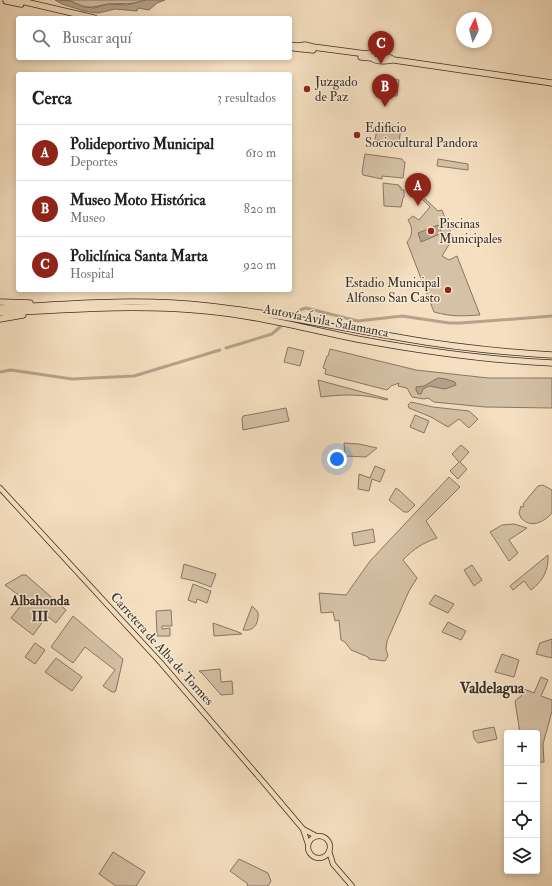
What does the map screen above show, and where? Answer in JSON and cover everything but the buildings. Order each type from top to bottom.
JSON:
[{"type":"highway","points":[[4,0],[73,16]]},
{"type":"highway","points":[[17,0],[85,16]]},
{"type":"highway","points":[[292,46],[366,54],[372,56],[384,54],[384,59],[552,83]]},
{"type":"highway","points":[[0,302],[54,302],[68,304]]},
{"type":"highway","name":"Autovía Ávila-Salamanca","points":[[0,308],[68,304],[152,302],[279,315],[438,344],[486,350],[552,355]]},
{"type":"highway","name":"Autovía Ávila-Salamanca","points":[[0,313],[124,307],[206,308],[436,353],[552,363]]},
{"type":"highway","points":[[0,319],[58,310]]},
{"type":"main road","name":"Carretera de Alba de Tormes","points":[[0,488],[161,663],[303,829],[316,836]]},
{"type":"main road","name":"Carretera de Alba de Tormes","points":[[303,829],[308,844]]},
{"type":"main road","points":[[333,864],[329,851],[330,847],[328,840],[321,836],[316,836],[308,844],[311,855],[322,858],[333,864],[352,886]]},
{"type":"main road","points":[[322,858],[329,851]]},
{"type":"shaded area","points":[[55,0],[70,1],[85,7],[94,8],[109,4],[127,5],[146,0],[165,0],[157,3],[149,10],[138,8],[137,11],[115,9],[98,13],[84,11],[62,4]]},
{"type":"shaded area","points":[[65,0],[146,0],[141,2],[89,7]]},
{"type":"shaded area","points":[[387,78],[399,80],[397,96],[385,95]]},
{"type":"shaded area","points":[[378,124],[401,126],[399,143],[375,140]]},
{"type":"shaded area","points":[[365,154],[402,159],[405,162],[403,178],[382,176],[382,179],[363,175],[362,172]]},
{"type":"shaded area","points":[[438,159],[468,164],[468,170],[437,166]]},
{"type":"shaded area","points":[[383,183],[399,185],[401,190],[404,190],[404,197],[401,207],[384,206]]},
{"type":"shaded area","points":[[423,197],[438,211],[442,210],[453,238],[442,256],[449,260],[457,256],[480,315],[457,316],[434,312],[407,242],[412,231],[408,220],[413,216],[419,220],[430,207],[422,199]]},
{"type":"shaded area","points":[[438,225],[442,233],[421,242],[418,233]]},
{"type":"shaded area","points":[[288,347],[304,351],[300,366],[284,362]]},
{"type":"shaded area","points":[[330,349],[416,370],[488,378],[552,378],[552,408],[485,407],[434,402],[428,398],[424,399],[412,397],[407,388],[398,386],[399,383],[391,386],[387,390],[325,374],[326,369],[323,368]]},
{"type":"shaded area","points":[[438,378],[455,382],[456,385],[445,389],[429,386],[423,389],[421,394],[418,394],[416,387],[424,386]]},
{"type":"shaded area","points":[[318,380],[388,399],[386,400],[354,395],[321,397]]},
{"type":"shaded area","points":[[411,402],[433,407],[469,411],[478,419],[469,428],[459,419],[448,427],[431,417],[409,408],[408,405]]},
{"type":"shaded area","points":[[286,408],[289,421],[243,430],[243,416]]},
{"type":"shaded area","points":[[415,415],[429,421],[424,433],[410,427]]},
{"type":"shaded area","points":[[344,443],[359,444],[377,448],[366,457],[345,456]]},
{"type":"shaded area","points":[[461,445],[469,452],[460,462],[467,469],[458,479],[450,471],[459,462],[452,454]]},
{"type":"shaded area","points":[[375,466],[385,470],[380,482],[372,479],[369,491],[358,489],[359,474],[370,478]]},
{"type":"shaded area","points":[[449,477],[460,487],[426,521],[437,538],[418,547],[403,560],[417,578],[409,591],[387,641],[386,649],[388,656],[385,661],[369,659],[368,657],[351,650],[345,642],[341,640],[339,620],[335,621],[333,612],[321,613],[319,593],[346,595],[370,561]]},
{"type":"shaded area","points":[[543,485],[552,490],[552,513],[537,523],[529,523],[521,518],[519,513],[521,506],[524,506],[523,504],[538,486]]},
{"type":"shaded area","points":[[396,488],[415,505],[408,512],[404,512],[389,500]]},
{"type":"shaded area","points":[[514,524],[527,528],[509,540],[518,553],[509,561],[490,532],[502,525]]},
{"type":"shaded area","points":[[373,529],[375,542],[354,546],[352,533]]},
{"type":"shaded area","points":[[548,555],[544,575],[535,587],[531,590],[524,581],[513,590],[510,586]]},
{"type":"shaded area","points":[[184,564],[216,574],[211,587],[181,578]]},
{"type":"shaded area","points":[[472,565],[482,580],[474,586],[464,570]]},
{"type":"shaded area","points":[[22,575],[26,575],[66,610],[56,623],[47,616],[33,635],[11,618],[25,600],[5,585]]},
{"type":"shaded area","points":[[193,584],[211,591],[207,603],[197,599],[196,603],[188,600]]},
{"type":"shaded area","points":[[435,595],[454,604],[448,613],[429,604]]},
{"type":"shaded area","points":[[252,606],[258,612],[257,623],[251,629],[243,630]]},
{"type":"shaded area","points":[[171,610],[172,626],[162,626],[162,629],[170,628],[170,636],[157,636],[156,611]]},
{"type":"shaded area","points":[[73,616],[123,659],[115,692],[112,692],[103,686],[115,670],[85,647],[73,663],[51,647]]},
{"type":"shaded area","points":[[448,622],[466,631],[461,640],[442,632]]},
{"type":"shaded area","points":[[213,623],[241,633],[242,634],[214,636]]},
{"type":"shaded area","points":[[552,639],[552,658],[536,654],[540,643]]},
{"type":"shaded area","points":[[35,643],[45,650],[35,664],[25,657]]},
{"type":"shaded area","points":[[502,654],[519,660],[514,677],[495,672]]},
{"type":"shaded area","points":[[56,658],[82,677],[72,691],[45,672]]},
{"type":"shaded area","points":[[220,669],[221,682],[232,681],[233,694],[221,695],[199,671]]},
{"type":"shaded area","points":[[541,677],[548,680],[541,696],[552,700],[552,711],[543,744],[544,762],[540,762],[540,730],[520,730],[515,701],[522,695],[524,689],[534,693]]},
{"type":"shaded area","points":[[494,727],[497,739],[478,743],[476,741],[473,731]]},
{"type":"shaded area","points":[[113,852],[145,872],[136,886],[116,886],[99,874]]},
{"type":"shaded area","points":[[239,859],[268,873],[271,881],[268,886],[247,886],[248,884],[230,871]]},
{"type":"waterway","points":[[295,313],[306,308],[358,321],[402,316],[449,323],[552,316]]},
{"type":"waterway","points":[[226,348],[272,334],[280,327]]},
{"type":"waterway","points":[[0,372],[11,370],[72,379],[134,376],[220,350]]},
{"type":"place","name":"Policlínica Santa Marta","points":[[381,64]]},
{"type":"place","name":"Juzgado de Paz","points":[[307,89]]},
{"type":"place","name":"Museo Moto Histórica","points":[[385,107]]},
{"type":"place","name":"Edificio Sociocultural Pandora","points":[[357,135]]},
{"type":"place","name":"Polideportivo Municipal","points":[[418,206]]},
{"type":"place","name":"Piscinas Municipales","points":[[431,231]]},
{"type":"place","name":"Estadio Municipal Alfonso San Casto","points":[[448,290]]},
{"type":"district","name":"Albahonda III","points":[[40,608]]},
{"type":"district","name":"Valdelagua","points":[[492,688]]}]
